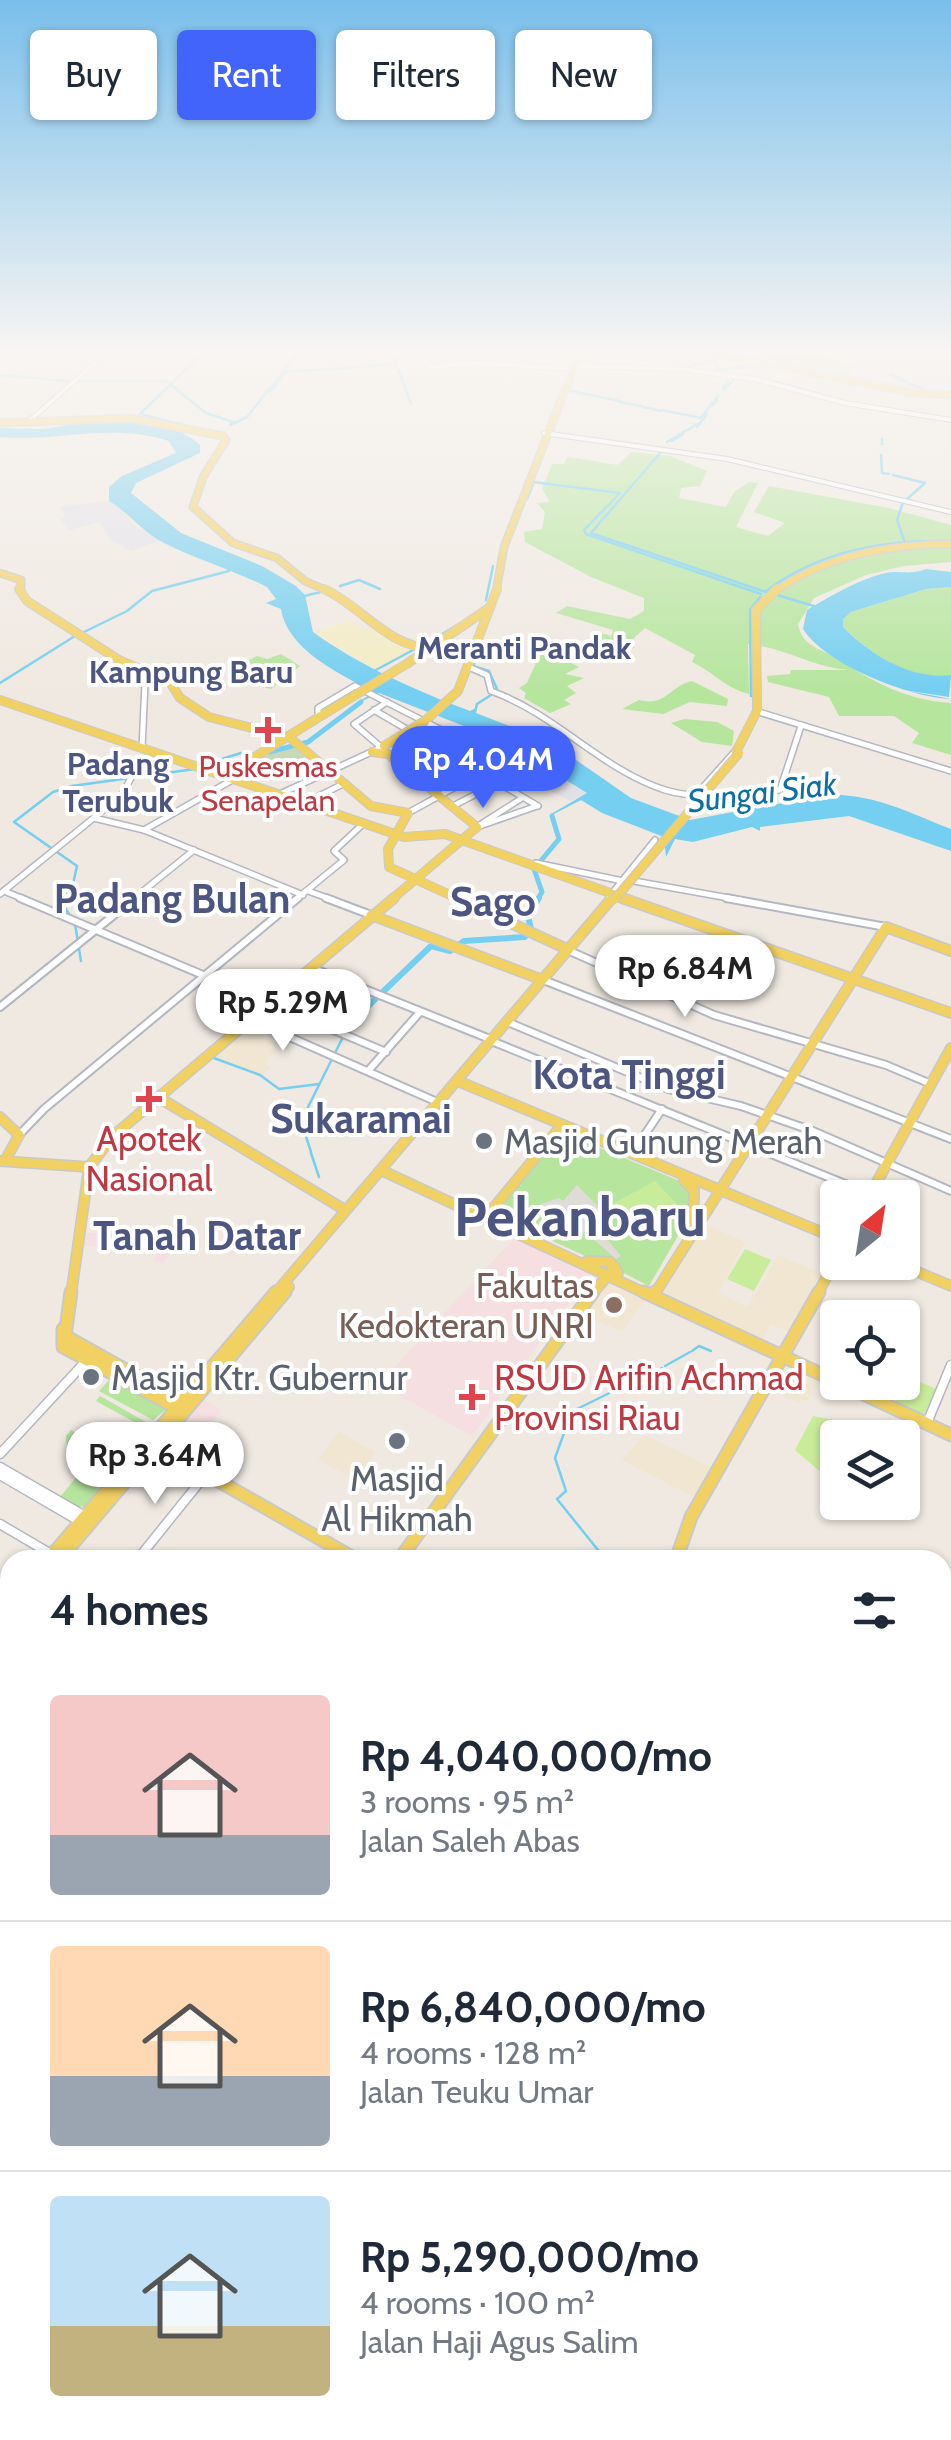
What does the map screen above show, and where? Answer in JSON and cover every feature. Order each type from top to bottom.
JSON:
[{"type":"main road","points":[[211,463],[193,506],[230,541],[277,558],[305,581],[345,599],[358,614],[416,649],[431,648]]},
{"type":"main road","points":[[175,1402],[61,1344],[89,1167],[100,1149],[158,1097],[478,827],[381,749],[416,728],[456,694],[489,610],[499,547],[534,463]]},
{"type":"main road","points":[[740,750],[757,712],[760,612],[773,594],[788,583],[866,555],[914,546],[951,545]]},
{"type":"main road","points":[[0,573],[21,580],[24,598],[138,670],[170,682],[182,699],[216,720],[287,737],[303,746],[375,808],[408,813],[400,836],[388,849],[389,866],[569,951]]},
{"type":"main road","points":[[229,778],[321,715],[486,615]]},
{"type":"main road","points":[[60,1550],[136,1469],[154,1455],[222,1361],[740,750],[762,713],[759,664]]},
{"type":"main road","points":[[0,700],[400,836],[436,832],[537,865],[613,899],[951,1013]]},
{"type":"main road","points":[[371,915],[542,981]]},
{"type":"main road","points":[[653,1296],[886,927],[951,952]]},
{"type":"main road","points":[[323,1241],[345,1210],[510,1023],[542,981]]},
{"type":"main road","points":[[878,1180],[951,1048]]},
{"type":"main road","points":[[460,1082],[560,1127],[820,1232]]},
{"type":"main road","points":[[158,1097],[345,1210]]},
{"type":"main road","points":[[0,1118],[20,1135],[3,1161],[89,1167]]},
{"type":"main road","points":[[486,1217],[560,1127]]},
{"type":"main road","points":[[634,1157],[691,1183],[720,1191]]},
{"type":"main road","points":[[385,1172],[605,1269],[653,1296],[820,1374]]},
{"type":"main road","points":[[691,1183],[696,1215],[691,1234]]},
{"type":"main road","points":[[402,1550],[605,1269]]},
{"type":"main road","points":[[920,1273],[951,1286]]},
{"type":"main road","points":[[679,1550],[691,1517],[784,1359],[825,1280]]},
{"type":"main road","points":[[59,1550],[175,1402],[222,1361]]},
{"type":"main road","points":[[876,1400],[951,1436]]},
{"type":"main road","points":[[143,1441],[159,1436],[174,1456],[329,1550]]},
{"type":"main road","points":[[143,1441],[144,1454],[220,1485]]},
{"type":"main road","points":[[256,1506],[338,1550]]},
{"type":"street","points":[[743,463],[951,512]]},
{"type":"street","points":[[470,664],[487,675],[494,692],[552,718],[631,776],[670,792],[708,795],[780,790],[801,726]]},
{"type":"street","points":[[138,670],[146,687],[142,748]]},
{"type":"street","points":[[321,715],[318,708],[355,686],[464,743],[505,779],[453,806]]},
{"type":"street","points":[[279,794],[381,749],[355,726],[388,701]]},
{"type":"street","points":[[374,710],[538,806],[478,827]]},
{"type":"street","points":[[762,713],[951,772]]},
{"type":"street","points":[[696,795],[740,750]]},
{"type":"street","points":[[708,795],[740,750]]},
{"type":"street","points":[[133,776],[122,796],[2,892],[386,1052]]},
{"type":"street","points":[[144,830],[229,778]]},
{"type":"street","points":[[408,813],[438,794],[470,782],[490,788]]},
{"type":"street","points":[[304,803],[344,784]]},
{"type":"street","points":[[478,827],[523,797]]},
{"type":"street","points":[[94,818],[144,830],[371,915]]},
{"type":"street","points":[[20,1135],[44,1109],[344,860],[334,851],[364,824]]},
{"type":"street","points":[[613,899],[656,840]]},
{"type":"street","points":[[0,1007],[194,850]]},
{"type":"street","points":[[613,899],[649,862],[641,860]]},
{"type":"street","points":[[537,865],[623,881]]},
{"type":"street","points":[[634,881],[886,927]]},
{"type":"street","points":[[569,951],[714,1015],[886,1064],[931,1084]]},
{"type":"street","points":[[311,967],[832,1180]]},
{"type":"street","points":[[542,981],[951,1140]]},
{"type":"street","points":[[368,1071],[420,1012]]},
{"type":"street","points":[[249,1019],[437,1102]]},
{"type":"street","points":[[510,1023],[668,1089],[687,1091],[766,1117],[951,1191]]},
{"type":"street","points":[[634,1157],[662,1109]]},
{"type":"street","points":[[0,1454],[90,1357]]},
{"type":"street","points":[[926,1424],[951,1364]]},
{"type":"street","points":[[0,1467],[4,1477],[82,1519]]},
{"type":"street","points":[[145,1550],[204,1478]]},
{"type":"street","points":[[0,1524],[41,1550]]},
{"type":"shaded area","points":[[109,501],[119,505],[131,523],[160,540],[131,551],[110,539],[100,522],[70,530],[59,518],[66,516],[59,507]]},
{"type":"shaded area","points":[[529,758],[588,794],[570,801],[505,767]]},
{"type":"shaded area","points":[[249,1021],[268,1029],[261,1036],[275,1042],[269,1048],[276,1051],[264,1063],[270,1067],[263,1075],[210,1056]]},
{"type":"shaded area","points":[[577,1185],[609,1218],[596,1226],[621,1256],[616,1259],[585,1232],[572,1239],[540,1204],[559,1198],[563,1201]]},
{"type":"shaded area","points":[[704,1224],[745,1242],[718,1293],[748,1307],[778,1255],[820,1273],[790,1332],[771,1324],[761,1342],[659,1295]]},
{"type":"shaded area","points":[[84,1233],[163,1234],[161,1243],[179,1247],[163,1263],[154,1262],[157,1250],[83,1246]]},
{"type":"shaded area","points":[[516,1236],[591,1272],[472,1436],[379,1384]]},
{"type":"shaded area","name":"Fakultas Kedokteran UNRI","points":[[606,1279],[649,1295],[622,1331],[579,1314]]},
{"type":"shaded area","points":[[787,1362],[820,1376],[808,1399],[798,1402],[771,1390]]},
{"type":"shaded area","points":[[198,1397],[221,1410],[186,1458],[171,1449],[167,1437]]},
{"type":"shaded area","points":[[339,1432],[375,1452],[355,1479],[318,1460]]},
{"type":"shaded area","points":[[645,1435],[712,1468],[694,1497],[622,1460]]},
{"type":"green space","points":[[687,463],[707,471],[700,486],[681,488],[679,498],[726,507],[734,492],[749,482],[758,483],[736,527],[768,536],[785,523],[754,512],[769,486],[889,508],[951,525],[951,562],[904,566],[866,575],[814,598],[798,624],[812,646],[877,682],[904,694],[951,703],[951,755],[912,743],[919,733],[894,716],[839,716],[829,697],[768,682],[767,676],[790,674],[791,670],[849,670],[748,644],[749,694],[692,662],[695,655],[645,628],[634,638],[634,648],[614,653],[587,641],[600,633],[611,636],[613,630],[556,613],[567,606],[630,619],[644,611],[644,598],[591,577],[525,542],[524,532],[542,529],[545,512],[537,503],[550,502],[542,489],[552,464]]},
{"type":"green space","points":[[951,587],[951,675],[906,670],[866,647],[843,627],[843,619],[851,612],[926,589]]},
{"type":"green space","points":[[281,654],[300,666],[271,689],[241,682],[247,675],[239,665],[257,656],[267,659]]},
{"type":"green space","points":[[540,654],[558,656],[579,667],[565,674],[584,678],[567,686],[576,693],[564,700],[571,704],[550,713],[524,698],[526,693],[519,688],[527,683]]},
{"type":"green space","points":[[692,681],[728,699],[727,706],[690,702],[663,714],[622,709],[639,700],[656,701]]},
{"type":"green space","points":[[684,719],[717,722],[734,731],[732,746],[702,742],[671,723]]},
{"type":"green space","points":[[296,748],[308,761],[300,764],[306,770],[269,781],[249,774],[256,770],[250,766],[270,753]]},
{"type":"green space","points":[[559,1131],[687,1184],[690,1215],[649,1286],[622,1272],[611,1259],[594,1260],[493,1214]]},
{"type":"green space","points":[[655,1181],[677,1204],[634,1225],[614,1203]]},
{"type":"green space","points":[[745,1249],[771,1260],[754,1291],[727,1279]]},
{"type":"green space","points":[[111,1378],[167,1409],[153,1420],[99,1391]]},
{"type":"green space","points":[[920,1382],[936,1389],[923,1417],[894,1405],[896,1400],[920,1400]]},
{"type":"green space","points":[[100,1396],[153,1426],[126,1452],[85,1506],[77,1507],[60,1497],[88,1463],[67,1450],[66,1436],[71,1430],[110,1452],[131,1439],[130,1430],[136,1423],[96,1401]]},
{"type":"green space","points":[[813,1416],[834,1420],[820,1420],[820,1472],[795,1450]]},
{"type":"sand","points":[[350,621],[365,630],[373,625],[413,650],[377,670],[313,632]]},
{"type":"water","points":[[153,463],[179,463],[136,483],[131,493],[181,533],[262,566],[296,586],[305,595],[313,632],[348,655],[428,694],[470,711],[476,708],[476,713],[550,742],[631,798],[690,820],[830,794],[865,798],[951,829],[951,851],[849,816],[760,827],[760,831],[752,827],[693,842],[675,839],[666,857],[664,837],[602,813],[581,800],[554,814],[555,822],[551,814],[587,793],[500,740],[379,693],[354,705],[374,692],[303,647],[285,623],[281,609],[266,603],[276,599],[267,587],[164,543],[109,501],[109,487],[122,476]]},
{"type":"water","points":[[926,569],[951,572],[951,587],[926,589],[851,612],[843,619],[843,627],[854,637],[892,663],[921,674],[951,675],[949,697],[908,691],[870,677],[830,655],[803,629],[807,610],[849,586],[885,573]]},
{"type":"waterway","points":[[652,463],[591,533],[765,592]]},
{"type":"waterway","points":[[881,463],[882,473],[889,474]]},
{"type":"waterway","points":[[893,475],[925,483]]},
{"type":"waterway","points":[[533,482],[620,493],[584,530],[586,534],[761,594]]},
{"type":"waterway","points":[[527,499],[533,484]]},
{"type":"waterway","points":[[907,499],[924,484]]},
{"type":"waterway","points":[[903,502],[897,520],[904,540]]},
{"type":"waterway","points":[[765,592],[806,567],[850,551],[897,543],[945,541]]},
{"type":"waterway","points":[[486,600],[493,566]]},
{"type":"waterway","points":[[82,633],[127,611],[152,591],[229,571]]},
{"type":"waterway","points":[[340,586],[359,580],[380,589]]},
{"type":"waterway","points":[[304,596],[321,592]]},
{"type":"waterway","points":[[777,595],[817,607]]},
{"type":"waterway","points":[[751,696],[750,610],[760,597]]},
{"type":"waterway","points":[[427,643],[459,624]]},
{"type":"waterway","points":[[0,683],[75,636]]},
{"type":"waterway","points":[[468,652],[472,643]]},
{"type":"waterway","points":[[374,671],[415,649]]},
{"type":"waterway","points":[[478,653],[473,666],[489,671],[497,689]]},
{"type":"waterway","points":[[475,712],[477,704],[491,695]]},
{"type":"waterway","points":[[269,752],[308,742],[361,702]]},
{"type":"waterway","points":[[202,765],[241,753]]},
{"type":"waterway","points":[[71,917],[60,900],[73,884],[77,866],[14,822],[53,792],[72,786],[195,769]]},
{"type":"waterway","points":[[537,900],[542,892],[534,869],[559,839],[552,816]]},
{"type":"waterway","points":[[367,1007],[431,946],[450,951],[464,941],[525,937],[531,929],[528,916],[539,898]]},
{"type":"waterway","points":[[75,924],[81,961]]},
{"type":"waterway","points":[[311,1152],[301,1121],[352,1019],[363,1010]]},
{"type":"waterway","points":[[211,1057],[260,1075],[279,1089],[319,1084]]},
{"type":"waterway","points":[[311,1153],[319,1177]]},
{"type":"waterway","points":[[692,1351],[699,1346],[711,1351]]},
{"type":"waterway","points":[[665,1366],[690,1352]]},
{"type":"waterway","points":[[642,1378],[662,1368]]},
{"type":"waterway","points":[[566,1429],[575,1410],[638,1379]]},
{"type":"waterway","points":[[564,1433],[555,1458],[566,1491],[557,1499],[598,1550]]},
{"type":"place","name":"Puskesmas Senapelan","points":[[268,730]]},
{"type":"place","name":"Apotek Nasional","points":[[149,1099]]},
{"type":"place","name":"Masjid Gunung Merah","points":[[484,1141]]},
{"type":"place","name":"Fakultas Kedokteran UNRI","points":[[614,1305]]},
{"type":"place","name":"Masjid Ktr. Gubernur","points":[[91,1377]]},
{"type":"place","name":"RSUD Arifin Achmad Provinsi Riau","points":[[472,1397]]},
{"type":"place","name":"Masjid Al Hikmah","points":[[397,1441]]},
{"type":"district","name":"Meranti Pandak","points":[[524,647]]},
{"type":"district","name":"Kampung Baru","points":[[191,671]]},
{"type":"district","name":"Padang Terubuk","points":[[118,782]]},
{"type":"district","name":"Padang Bulan","points":[[172,898]]},
{"type":"district","name":"Sago","points":[[493,901]]},
{"type":"district","name":"Kota Tinggi","points":[[629,1074]]},
{"type":"district","name":"Sukaramai","points":[[361,1118]]},
{"type":"district","name":"Pekanbaru","points":[[580,1216]]},
{"type":"district","name":"Tanah Datar","points":[[197,1235]]},
{"type":"water label","name":"Sungai Siak","points":[[762,792]]}]
